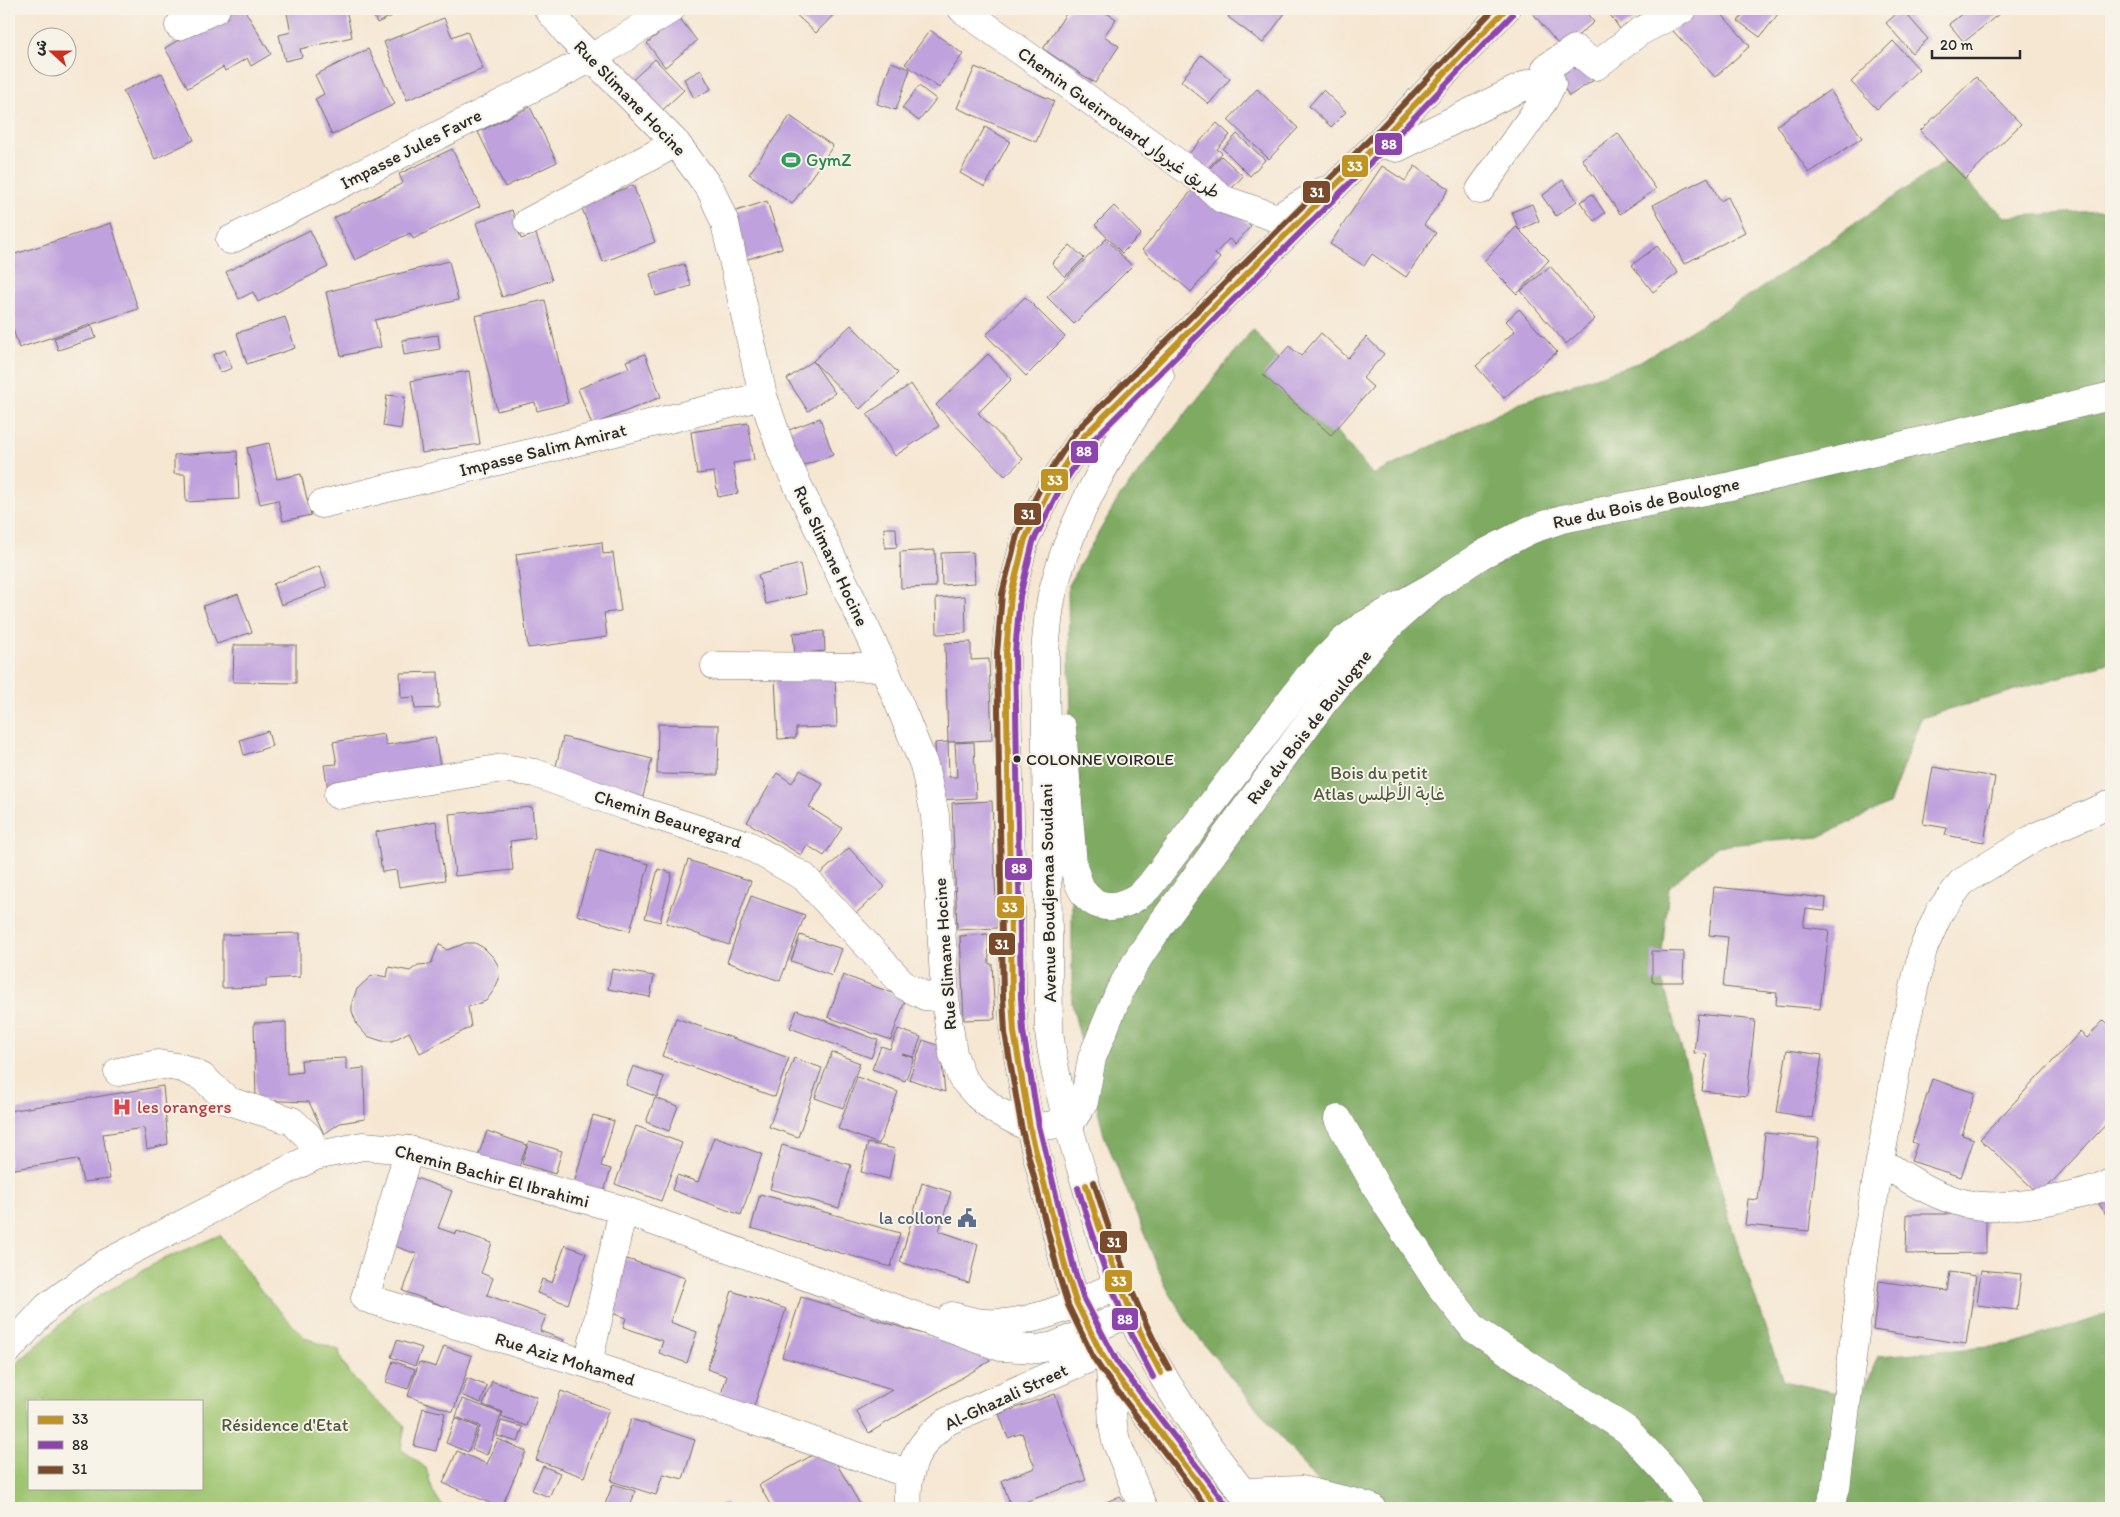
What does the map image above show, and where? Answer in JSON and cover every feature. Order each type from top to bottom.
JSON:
[{"type":"street","points":[[179,26],[216,9]]},
{"type":"street","name":"Rue Slimane Hocine","points":[[548,9],[572,38],[676,143],[711,190],[725,223],[763,396],[782,452],[884,668],[924,765],[935,816],[945,998],[953,1054],[962,1078],[977,1095],[995,1110],[1030,1128]]},
{"type":"street","name":"Impasse Jules Favre","points":[[230,240],[592,58],[671,9]]},
{"type":"street","name":"Chemin Gueirrouard طريق غيروار","points":[[962,9],[1203,181],[1222,198],[1277,218],[1336,184]]},
{"type":"street","points":[[1187,333],[1378,143],[1506,9]]},
{"type":"street","points":[[1480,190],[1544,100],[1552,84],[1546,68],[1575,49],[1596,66],[1639,32],[1683,9]]},
{"type":"street","points":[[1378,143],[1396,148],[1530,83],[1552,84]]},
{"type":"street","points":[[528,222],[676,143]]},
{"type":"street","name":"Avenue Boudjemaa Souidani","points":[[1187,333],[1106,460],[1068,544],[1052,596],[1045,652],[1049,1031],[1053,1064],[1067,1123],[1106,1252],[1118,1285],[1153,1360],[1178,1403],[1248,1500]]},
{"type":"street","name":"Avenue Boudjemaa Souidani","points":[[1100,1350],[1076,1302],[1067,1274],[1030,1128],[1014,1032],[1006,653],[1011,595],[1025,539],[1052,483],[1083,437],[1187,333]]},
{"type":"street","name":"Impasse Salim Amirat","points":[[322,504],[763,396]]},
{"type":"street","name":"Rue du Bois de Boulogne","points":[[1067,1123],[1079,1112],[1084,1102],[1092,1058],[1120,990],[1162,923],[1330,695],[1394,622],[1434,586],[1481,555],[1530,530],[1562,519],[1731,486],[2111,396]]},
{"type":"street","points":[[1045,668],[1061,717],[1073,864],[1078,883],[1085,895],[1093,901],[1104,906],[1115,906],[1135,899],[1144,893],[1308,676],[1326,657],[1361,626],[1434,586]]},
{"type":"street","points":[[715,666],[884,668]]},
{"type":"street","name":"Chemin Beauregard","points":[[338,795],[503,768],[535,773],[625,806],[748,845],[804,877],[905,986],[925,996],[945,998]]},
{"type":"street","points":[[1829,1508],[1836,1488],[1867,1236],[1899,1052],[1923,949],[1940,911],[1962,882],[2037,836],[2111,804]]},
{"type":"street","points":[[118,1072],[158,1064],[182,1068],[202,1077],[229,1100],[292,1121],[309,1137],[315,1156]]},
{"type":"street","points":[[1338,1119],[1382,1197],[1440,1286],[1474,1329],[1627,1430],[1666,1472],[1692,1508]]},
{"type":"street","points":[[1030,1128],[1067,1123]]},
{"type":"street","name":"Chemin Bachir El Ibrahimi","points":[[9,1349],[47,1307],[105,1264],[315,1156],[362,1146],[409,1150],[622,1210],[1001,1347],[1037,1349],[1054,1346],[1100,1350],[1130,1313]]},
{"type":"street","name":"Rue Aziz Mohamed","points":[[409,1150],[365,1298],[588,1364],[909,1474]]},
{"type":"street","points":[[1880,1161],[1912,1182],[1952,1199],[1983,1206],[2039,1203],[2095,1191],[2111,1182]]},
{"type":"street","points":[[588,1364],[622,1210]]},
{"type":"street","name":"Chemin Bachir El Ibrahimi","points":[[869,1298],[986,1323],[1009,1322],[1032,1318],[1118,1285]]},
{"type":"street","points":[[1100,1350],[1116,1441],[1143,1508]]},
{"type":"street","points":[[1100,1350],[1218,1508]]},
{"type":"street","name":"Al-Ghazali Street","points":[[908,1508],[909,1474],[914,1458],[923,1443],[935,1431],[948,1421],[1100,1350]]},
{"type":"street","points":[[1248,1500],[1302,1490],[1357,1502],[1372,1508]]},
{"type":"green space","name":"Bois du petit Atlas غابة الأطلس","points":[[1945,162],[2005,217],[2111,210],[2111,662],[1921,718],[1889,804],[1819,837],[1717,846],[1669,887],[1660,972],[1732,1228],[1783,1381],[1861,1398],[1878,1356],[2013,1345],[2111,1312],[2111,1508],[1339,1508],[1189,1326],[1165,1285],[1104,1135],[1072,1004],[1068,585],[1120,496],[1253,329],[1373,475],[1526,400],[1637,363],[1754,293]]},
{"type":"green space","name":"Résidence d'Etat","points":[[220,1235],[263,1293],[305,1338],[339,1350],[342,1361],[356,1381],[405,1425],[401,1449],[426,1468],[433,1492],[444,1508],[9,1508],[9,1374],[14,1366],[79,1308],[157,1262]]},
{"type":"building","points":[[230,9],[244,9],[271,54],[251,66],[247,58],[225,71],[223,67],[188,88],[165,48]]},
{"type":"building","points":[[286,9],[346,9],[352,37],[300,49],[302,57],[285,61],[279,35],[291,32]]},
{"type":"building","points":[[370,9],[407,9],[377,23]]},
{"type":"building","points":[[790,9],[839,9],[816,33]]},
{"type":"building","points":[[1069,9],[1100,9],[1116,19],[1104,36],[1119,46],[1095,83],[1043,49]]},
{"type":"building","points":[[1232,9],[1288,9],[1263,43],[1228,17]]},
{"type":"building","points":[[1534,9],[1583,9],[1594,22],[1562,49],[1531,11]]},
{"type":"building","points":[[1606,9],[1649,9],[1620,29]]},
{"type":"building","points":[[1698,9],[1717,9],[1750,46],[1715,77],[1673,31]]},
{"type":"building","points":[[1748,9],[1782,9],[1760,37],[1738,21]]},
{"type":"building","points":[[1902,9],[1928,39],[1912,53],[1886,23]]},
{"type":"building","points":[[1968,9],[2005,9],[1964,42],[1949,24]]},
{"type":"building","points":[[679,17],[697,41],[665,67],[647,43]]},
{"type":"building","points":[[444,18],[452,37],[467,31],[483,69],[407,100],[384,42]]},
{"type":"building","points":[[930,30],[963,54],[939,88],[905,64]]},
{"type":"building","points":[[1893,41],[1919,69],[1877,109],[1851,82]]},
{"type":"building","points":[[368,49],[395,104],[332,135],[315,99],[324,94],[315,75]]},
{"type":"building","points":[[1201,55],[1230,79],[1209,104],[1181,81]]},
{"type":"building","points":[[655,59],[684,90],[655,117],[626,86]]},
{"type":"building","points":[[891,62],[910,69],[896,110],[877,104]]},
{"type":"building","points":[[1587,62],[1597,78],[1569,96],[1553,69],[1571,65],[1576,69]]},
{"type":"building","points":[[975,67],[1054,101],[1036,142],[957,108]]},
{"type":"building","points":[[701,70],[711,89],[694,98],[684,79]]},
{"type":"building","points":[[162,73],[194,140],[155,159],[123,91]]},
{"type":"building","points":[[1976,77],[2021,124],[1965,179],[1920,131]]},
{"type":"building","points":[[919,86],[936,99],[919,121],[902,108]]},
{"type":"building","points":[[1257,89],[1298,128],[1269,159],[1228,120]]},
{"type":"building","points":[[1323,90],[1346,112],[1331,127],[1309,106]]},
{"type":"building","points":[[1830,90],[1862,138],[1809,173],[1777,125]]},
{"type":"building","points":[[530,107],[557,162],[505,187],[478,132]]},
{"type":"building","name":"GymZ","points":[[790,116],[833,146],[792,204],[749,174]]},
{"type":"building","points":[[1217,123],[1230,135],[1217,149],[1222,153],[1199,178],[1182,161]]},
{"type":"building","points":[[985,127],[1010,141],[985,187],[960,173]]},
{"type":"building","points":[[1618,133],[1656,189],[1620,214],[1582,159]]},
{"type":"building","points":[[1237,134],[1265,160],[1250,176],[1223,149]]},
{"type":"building","points":[[452,149],[480,206],[413,239],[410,233],[355,260],[334,218],[403,183],[399,174]]},
{"type":"building","points":[[1221,156],[1243,176],[1224,197],[1203,176]]},
{"type":"building","points":[[1382,166],[1405,181],[1415,166],[1449,189],[1424,225],[1436,233],[1406,277],[1372,254],[1364,266],[1330,244]]},
{"type":"building","points":[[1708,177],[1720,201],[1728,197],[1745,232],[1684,264],[1653,205]]},
{"type":"building","points":[[1563,180],[1577,201],[1556,216],[1542,196]]},
{"type":"building","points":[[1199,182],[1251,226],[1235,244],[1229,239],[1215,254],[1220,258],[1191,292],[1142,250]]},
{"type":"building","points":[[633,185],[655,242],[603,262],[581,206]]},
{"type":"building","points":[[1592,194],[1605,213],[1594,221],[1580,202]]},
{"type":"building","points":[[767,201],[782,248],[745,260],[730,213]]},
{"type":"building","points":[[1532,204],[1539,221],[1519,230],[1512,212]]},
{"type":"building","points":[[1114,206],[1141,234],[1122,253],[1095,225]]},
{"type":"building","points":[[512,210],[521,239],[536,234],[552,280],[502,297],[476,223]]},
{"type":"building","points":[[111,223],[138,309],[19,348],[9,317],[9,256]]},
{"type":"building","points":[[1516,227],[1549,260],[1517,294],[1484,261]]},
{"type":"building","points":[[310,230],[328,267],[258,302],[253,292],[239,299],[226,272]]},
{"type":"building","points":[[1106,239],[1132,266],[1074,324],[1047,297]]},
{"type":"building","points":[[1070,245],[1084,258],[1065,277],[1052,263]]},
{"type":"building","points":[[1657,246],[1678,273],[1653,292],[1632,265]]},
{"type":"building","points":[[449,261],[458,300],[375,320],[381,347],[341,356],[326,292]]},
{"type":"building","points":[[684,264],[691,286],[656,296],[650,274]]},
{"type":"building","points":[[1550,266],[1595,319],[1566,344],[1521,291]]},
{"type":"building","points":[[1025,297],[1065,337],[1026,376],[986,335]]},
{"type":"building","points":[[545,300],[568,403],[537,411],[535,402],[497,411],[475,316]]},
{"type":"building","points":[[1519,309],[1557,352],[1504,398],[1476,366],[1515,331],[1506,321]]},
{"type":"building","points":[[285,317],[295,348],[247,364],[237,333]]},
{"type":"building","points":[[851,325],[898,373],[860,409],[813,361]]},
{"type":"building","points":[[92,326],[96,338],[58,350],[54,338]]},
{"type":"building","points":[[1321,333],[1348,358],[1366,337],[1384,354],[1363,378],[1373,387],[1331,435],[1263,375],[1289,346],[1301,356]]},
{"type":"building","points":[[438,335],[440,349],[404,355],[402,340]]},
{"type":"building","points":[[225,350],[232,368],[220,373],[213,355]]},
{"type":"building","points":[[645,354],[661,397],[592,425],[578,389],[629,368],[626,361]]},
{"type":"building","points":[[988,354],[1012,379],[978,413],[1023,459],[1005,476],[936,405]]},
{"type":"building","points":[[813,361],[835,393],[808,411],[787,379]]},
{"type":"building","points":[[469,371],[480,444],[422,453],[411,381]]},
{"type":"building","points":[[911,384],[939,426],[895,456],[867,414]]},
{"type":"building","points":[[387,395],[405,397],[401,429],[383,426]]},
{"type":"building","points":[[820,418],[833,455],[802,466],[789,430]]},
{"type":"building","points":[[748,423],[754,460],[733,463],[738,493],[718,497],[714,472],[697,474],[691,432]]},
{"type":"building","points":[[269,443],[277,479],[301,474],[311,515],[283,521],[278,500],[260,504],[247,448]]},
{"type":"building","points":[[237,451],[239,499],[186,502],[185,474],[174,474],[174,455]]},
{"type":"building","points":[[884,528],[896,528],[897,547],[885,548]]},
{"type":"building","points":[[602,542],[603,554],[613,553],[621,611],[604,613],[607,637],[528,648],[516,554]]},
{"type":"building","points":[[935,550],[936,587],[901,588],[900,552]]},
{"type":"building","points":[[973,552],[975,583],[942,585],[941,553]]},
{"type":"building","points":[[800,564],[806,594],[766,604],[758,575]]},
{"type":"building","points":[[319,566],[327,587],[281,605],[273,584]]},
{"type":"building","points":[[238,594],[252,632],[217,644],[203,606]]},
{"type":"building","points":[[965,596],[966,633],[937,634],[936,598]]},
{"type":"building","points":[[824,631],[825,651],[795,654],[793,633]]},
{"type":"building","points":[[971,642],[971,660],[989,659],[992,740],[948,742],[945,643]]},
{"type":"building","points":[[234,645],[296,645],[296,683],[233,682]]},
{"type":"building","points":[[438,672],[439,708],[415,709],[414,697],[401,698],[400,673]]},
{"type":"building","points":[[835,675],[837,727],[796,728],[796,738],[778,739],[775,678]]},
{"type":"building","points":[[658,724],[719,725],[718,775],[657,774]]},
{"type":"building","points":[[268,731],[272,746],[244,755],[240,740]]},
{"type":"building","points":[[384,734],[386,745],[435,737],[442,778],[329,796],[324,765],[337,764],[333,742]]},
{"type":"building","points":[[563,737],[652,759],[641,805],[552,783]]},
{"type":"building","points":[[948,742],[949,777],[957,777],[955,743],[974,742],[976,798],[937,800],[935,743]]},
{"type":"building","points":[[1933,767],[1995,777],[1984,842],[1945,835],[1947,828],[1923,824]]},
{"type":"building","points":[[800,770],[823,784],[809,807],[842,828],[824,856],[807,845],[801,855],[747,822],[777,773],[792,783]]},
{"type":"building","points":[[992,801],[997,928],[957,930],[952,803]]},
{"type":"building","points":[[532,807],[535,838],[510,841],[513,870],[455,876],[449,814]]},
{"type":"building","points":[[436,821],[445,880],[399,887],[396,870],[382,872],[376,832]]},
{"type":"building","points":[[849,848],[885,887],[854,915],[819,875]]},
{"type":"building","points":[[596,849],[649,864],[630,931],[577,915]]},
{"type":"building","points":[[688,860],[751,881],[729,945],[666,923]]},
{"type":"building","points":[[658,869],[672,873],[660,922],[645,918]]},
{"type":"building","points":[[1714,887],[1826,898],[1825,911],[1806,909],[1803,927],[1829,930],[1820,1009],[1776,1005],[1777,993],[1723,987],[1728,937],[1709,935]]},
{"type":"building","points":[[751,896],[805,915],[780,981],[727,962]]},
{"type":"building","points":[[300,933],[300,977],[266,979],[266,987],[222,988],[222,935]]},
{"type":"building","points":[[988,934],[989,964],[992,964],[995,1019],[964,1020],[960,936]]},
{"type":"building","points":[[800,935],[842,949],[832,976],[791,961]]},
{"type":"building","points":[[466,943],[475,943],[484,948],[493,957],[498,965],[499,979],[486,1001],[468,1007],[471,1027],[420,1053],[409,1032],[392,1041],[382,1041],[367,1036],[357,1025],[352,1011],[352,1002],[357,989],[370,977],[376,975],[387,977],[389,967],[410,971],[418,965],[431,964],[439,944],[447,950]]},
{"type":"building","points":[[1652,951],[1684,952],[1683,982],[1652,982]]},
{"type":"building","points":[[612,969],[654,976],[650,997],[608,989]]},
{"type":"building","points":[[843,975],[906,998],[891,1040],[828,1017]]},
{"type":"building","points":[[797,1010],[878,1040],[871,1058],[790,1028]]},
{"type":"building","points":[[1698,1014],[1755,1020],[1747,1096],[1702,1091],[1707,1054],[1694,1053]]},
{"type":"building","points":[[676,1018],[789,1058],[775,1097],[662,1056]]},
{"type":"building","points":[[2104,1020],[2111,1027],[2111,1119],[2040,1195],[1980,1139],[2080,1032],[2087,1038]]},
{"type":"building","points":[[286,1022],[287,1074],[302,1072],[301,1060],[346,1058],[346,1070],[364,1068],[365,1119],[340,1123],[324,1134],[309,1102],[256,1100],[254,1023]]},
{"type":"building","points":[[898,1029],[921,1037],[914,1057],[902,1054],[914,1058],[905,1081],[872,1069],[881,1046],[890,1049]]},
{"type":"building","points":[[923,1040],[940,1046],[945,1092],[909,1079]]},
{"type":"building","points":[[1787,1050],[1822,1055],[1812,1118],[1777,1112]]},
{"type":"building","points":[[832,1052],[860,1063],[843,1108],[815,1098]]},
{"type":"building","points":[[794,1058],[822,1068],[798,1137],[769,1127]]},
{"type":"building","points":[[633,1066],[664,1077],[657,1097],[626,1085]]},
{"type":"building","points":[[857,1077],[898,1092],[879,1144],[838,1129]]},
{"type":"building","points":[[1932,1079],[1975,1093],[1962,1135],[1974,1139],[1961,1177],[1911,1161],[1917,1144],[1912,1142]]},
{"type":"building","points":[[163,1086],[168,1144],[147,1149],[144,1128],[103,1134],[110,1179],[83,1182],[78,1159],[9,1170],[9,1111]]},
{"type":"building","points":[[655,1098],[678,1106],[669,1131],[646,1122]]},
{"type":"building","points":[[593,1115],[614,1121],[601,1166],[611,1169],[603,1195],[573,1187]]},
{"type":"building","points":[[636,1126],[682,1143],[661,1201],[615,1184]]},
{"type":"building","points":[[487,1131],[527,1145],[517,1172],[477,1159]]},
{"type":"building","points":[[1765,1133],[1819,1138],[1809,1231],[1745,1225],[1748,1199],[1758,1200]]},
{"type":"building","points":[[714,1137],[762,1154],[741,1215],[672,1190],[677,1175],[698,1182]]},
{"type":"building","points":[[529,1141],[562,1151],[555,1174],[522,1164]]},
{"type":"building","points":[[868,1143],[895,1149],[889,1179],[861,1172]]},
{"type":"building","points":[[782,1145],[851,1165],[839,1208],[770,1189]]},
{"type":"building","points":[[411,1176],[452,1191],[438,1228],[456,1234],[457,1231],[492,1243],[481,1273],[493,1278],[487,1295],[546,1316],[540,1331],[564,1340],[561,1349],[403,1291],[417,1254],[386,1243]]},
{"type":"building","points":[[922,1183],[951,1192],[939,1231],[978,1244],[969,1283],[900,1262]]},
{"type":"building","points":[[760,1194],[900,1233],[891,1267],[751,1228]]},
{"type":"building","points":[[2111,1195],[2111,1222],[2099,1204]]},
{"type":"building","points":[[1907,1214],[1986,1214],[1986,1253],[1906,1254]]},
{"type":"building","points":[[565,1245],[586,1253],[568,1304],[537,1293],[542,1279],[552,1283]]},
{"type":"building","points":[[621,1257],[685,1278],[670,1322],[697,1332],[687,1363],[659,1353],[663,1341],[623,1327],[626,1318],[603,1310]]},
{"type":"building","points":[[1981,1270],[2021,1274],[2017,1310],[1977,1305]]},
{"type":"building","points":[[1950,1272],[1976,1276],[1966,1344],[1873,1330],[1879,1281],[1947,1291]]},
{"type":"building","points":[[732,1291],[786,1309],[752,1412],[719,1400],[727,1376],[707,1369]]},
{"type":"building","points":[[801,1297],[986,1353],[990,1361],[869,1433],[856,1411],[892,1390],[782,1357]]},
{"type":"building","points":[[397,1340],[422,1348],[415,1366],[391,1357]]},
{"type":"building","points":[[444,1346],[472,1356],[453,1412],[408,1396],[419,1362],[436,1367]]},
{"type":"building","points":[[393,1361],[415,1369],[408,1389],[386,1382]]},
{"type":"building","points":[[467,1378],[487,1386],[481,1403],[461,1395]]},
{"type":"building","points":[[492,1381],[537,1397],[527,1426],[501,1417],[503,1412],[483,1405]]},
{"type":"building","points":[[561,1391],[609,1409],[584,1477],[536,1460]]},
{"type":"building","points":[[1055,1394],[1086,1480],[1011,1507],[1002,1480],[1035,1468],[1022,1433],[1008,1438],[999,1414]]},
{"type":"building","points":[[462,1399],[502,1413],[487,1455],[472,1449],[480,1426],[456,1417]]},
{"type":"building","points":[[423,1408],[445,1413],[436,1451],[414,1446]]},
{"type":"building","points":[[455,1418],[478,1427],[468,1452],[446,1443]]},
{"type":"building","points":[[631,1419],[695,1440],[683,1479],[663,1474],[656,1495],[611,1481]]},
{"type":"building","points":[[501,1421],[523,1427],[518,1442],[497,1436]]},
{"type":"building","points":[[498,1439],[526,1451],[501,1508],[443,1483],[457,1451],[487,1464]]},
{"type":"building","points":[[827,1447],[862,1508],[772,1508],[759,1485]]},
{"type":"building","points":[[543,1466],[560,1473],[549,1497],[532,1490]]},
{"type":"building","points":[[613,1484],[635,1491],[630,1508],[604,1507]]},
{"type":"building","points":[[1120,1496],[1126,1508],[1093,1508]]},
{"type":"building","points":[[726,1502],[729,1508],[713,1508]]},
{"type":"transit line","name":"31","points":[[1207,1508],[1093,1357],[1068,1305],[1022,1130],[1005,1033],[1003,997],[997,653],[1002,594],[1017,535],[1045,479],[1076,431],[1372,137],[1494,9]]},
{"type":"transit line","name":"33","points":[[1218,1508],[1101,1353],[1076,1302],[1067,1274],[1030,1128],[1014,1032],[1012,997],[1006,653],[1011,595],[1025,539],[1053,483],[1083,437],[1378,143],[1506,9]]},
{"type":"transit line","name":"88","points":[[1225,1503],[1117,1362],[1084,1299],[1075,1272],[1039,1126],[1023,1031],[1021,997],[1015,653],[1020,596],[1033,542],[1061,487],[1090,443],[1384,149],[1512,15]]},
{"type":"transit line","name":"31","points":[[1094,1182],[1136,1301],[1169,1369]]},
{"type":"transit line","name":"33","points":[[1086,1185],[1128,1304],[1161,1373]]},
{"type":"transit line","name":"88","points":[[1078,1188],[1120,1308],[1153,1377]]},
{"type":"place","name":"GymZ","points":[[791,160]]},
{"type":"place","name":"COLONNE VOIROLE","points":[[1017,759]]},
{"type":"place","name":"les orangers","points":[[122,1107]]},
{"type":"place","name":"la collone","points":[[967,1218]]}]
